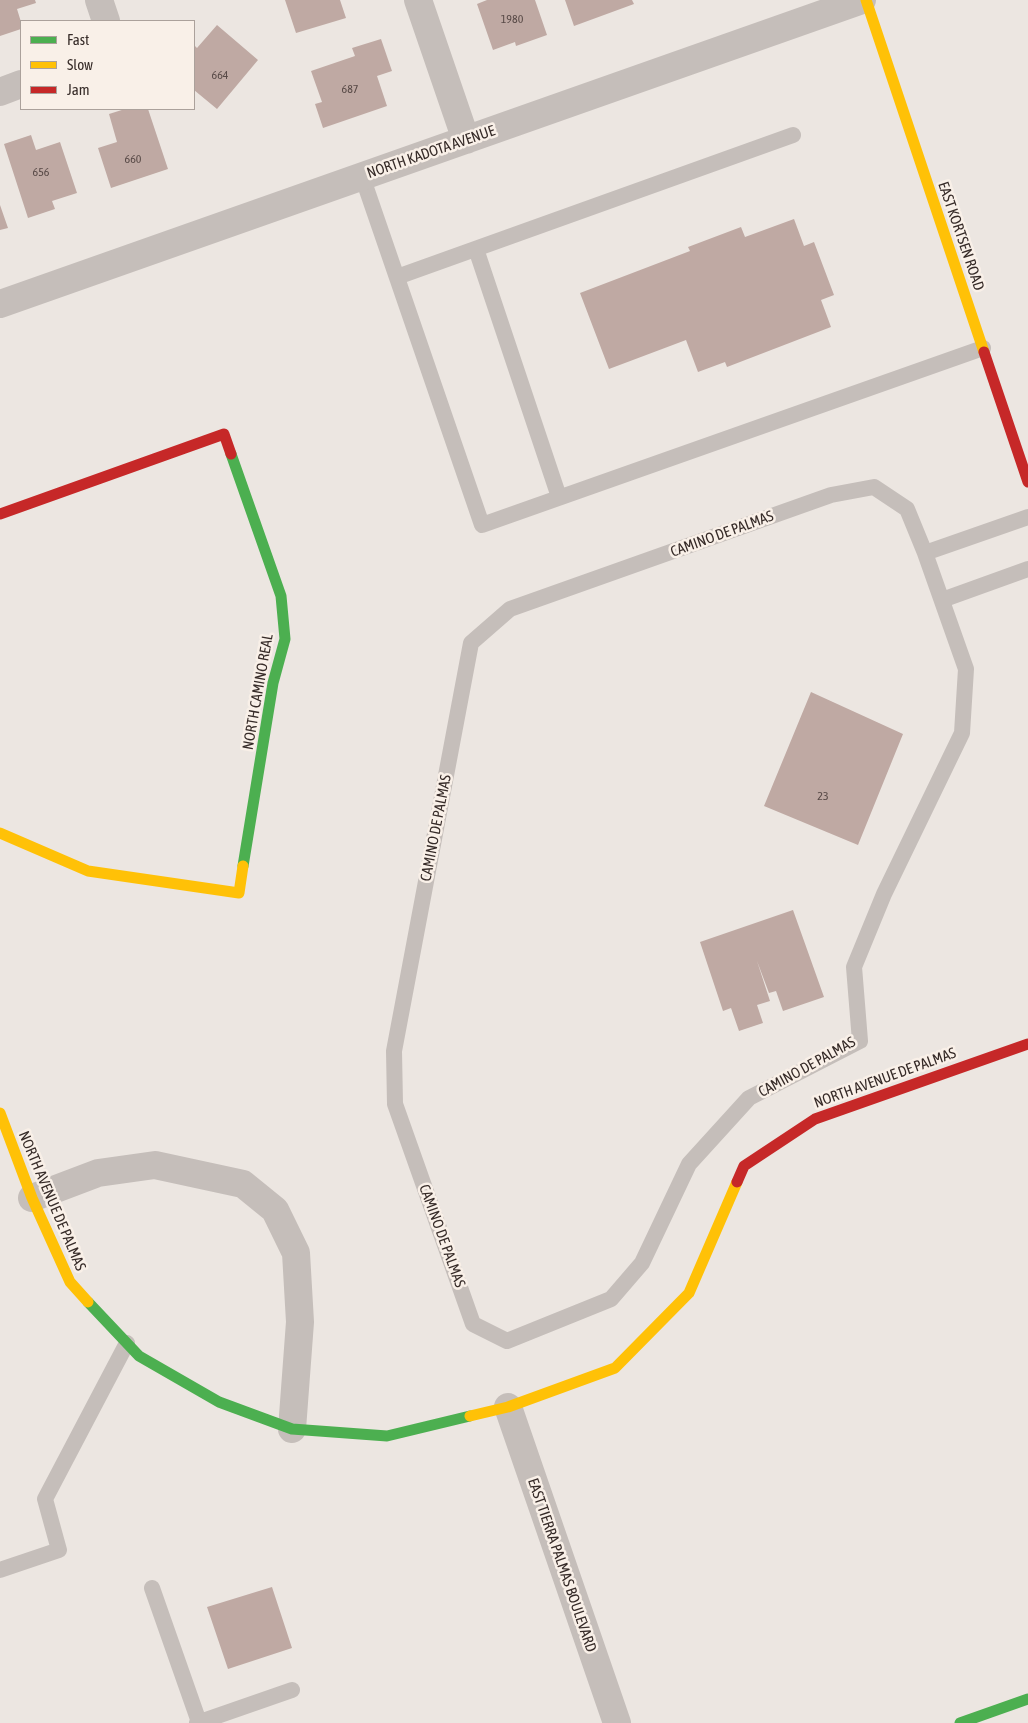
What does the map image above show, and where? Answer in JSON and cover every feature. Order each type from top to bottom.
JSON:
[{"type":"street","points":[[99,0],[106,20]]},
{"type":"street","points":[[418,0],[466,140]]},
{"type":"street","name":"NORTH KADOTA AVENUE","points":[[0,304],[862,0]]},
{"type":"street","name":"EAST KORTSEN ROAD","points":[[866,0],[1028,482]]},
{"type":"street","points":[[0,92],[20,84]]},
{"type":"street","name":"NORTH CAMINO REAL","points":[[0,514],[224,434],[281,596],[285,639],[273,684],[239,893],[88,871],[0,833]]},
{"type":"street","name":"NORTH AVENUE DE PALMAS","points":[[0,1113],[32,1198],[70,1282],[139,1356],[219,1402],[292,1429],[387,1436],[508,1407],[614,1368],[688,1293],[744,1166],[814,1119],[1028,1044]]},
{"type":"street","points":[[32,1198],[98,1173],[155,1165],[243,1184],[275,1210],[296,1253],[300,1322],[292,1429]]},
{"type":"street","name":"EAST TIERRA PALMAS BOULEVARD","points":[[508,1407],[617,1723]]},
{"type":"street","points":[[960,1723],[1028,1699]]},
{"type":"lane","points":[[397,277],[793,136]]},
{"type":"lane","points":[[362,176],[482,525],[983,348]]},
{"type":"lane","points":[[476,249],[559,498]]},
{"type":"lane","name":"CAMINO DE PALMAS","points":[[874,487],[907,509],[942,600],[966,669],[962,734],[884,894],[854,967],[860,1041],[749,1098],[689,1164],[642,1263],[611,1299],[507,1340],[473,1324],[395,1104],[394,1051],[471,643],[510,609],[831,495],[874,487]]},
{"type":"lane","points":[[925,553],[1028,517]]},
{"type":"lane","points":[[942,600],[1028,569]]},
{"type":"lane","points":[[0,1570],[59,1550],[45,1499],[127,1343]]},
{"type":"lane","points":[[152,1588],[198,1723],[292,1690]]},
{"type":"building","points":[[0,0],[35,0],[36,3],[17,9],[20,20],[20,29],[0,36]]},
{"type":"building","points":[[285,0],[340,0],[346,18],[296,33]]},
{"type":"building","points":[[487,0],[535,0],[547,35],[516,46],[515,42],[493,50],[477,4]]},
{"type":"building","points":[[565,0],[632,0],[634,4],[574,26]]},
{"type":"building","points":[[217,25],[258,60],[217,109],[195,91],[195,46],[197,48]]},
{"type":"building","points":[[381,39],[392,71],[377,76],[387,106],[323,128],[315,104],[322,102],[311,71],[355,56],[352,48]]},
{"type":"building","points":[[122,110],[148,110],[168,169],[111,188],[98,148],[117,142],[109,114]]},
{"type":"building","points":[[31,135],[36,150],[60,142],[77,193],[52,201],[55,209],[28,218],[4,144]]},
{"type":"building","points":[[0,205],[8,228],[0,230]]},
{"type":"building","points":[[794,219],[804,246],[814,242],[834,295],[821,300],[831,327],[727,367],[725,362],[698,372],[686,340],[609,369],[580,293],[690,251],[688,247],[741,227],[745,237]]},
{"type":"building","points":[[811,692],[903,734],[858,845],[764,806]]},
{"type":"building","points":[[793,910],[824,997],[783,1011],[776,991],[769,993],[757,961],[770,1001],[757,1005],[763,1023],[739,1031],[731,1008],[723,1011],[700,942]]},
{"type":"building","points":[[272,1587],[292,1648],[228,1669],[207,1607]]},
{"type":"traffic: fast","points":[[231,454],[281,596],[285,639],[273,683],[243,866]]},
{"type":"traffic: fast","points":[[88,1302],[139,1356],[219,1402],[292,1429],[387,1436],[470,1416]]},
{"type":"traffic: fast","points":[[960,1723],[1028,1699]]},
{"type":"traffic: slow","points":[[866,0],[984,352]]},
{"type":"traffic: slow","points":[[0,833],[88,871],[239,893],[243,866]]},
{"type":"traffic: slow","points":[[0,1113],[32,1198],[70,1282],[88,1302]]},
{"type":"traffic: slow","points":[[470,1416],[508,1407],[615,1368],[689,1293],[737,1182]]},
{"type":"traffic: jam","points":[[984,352],[1028,482]]},
{"type":"traffic: jam","points":[[0,514],[224,434],[231,454]]},
{"type":"traffic: jam","points":[[737,1182],[744,1166],[815,1119],[1028,1044]]}]
